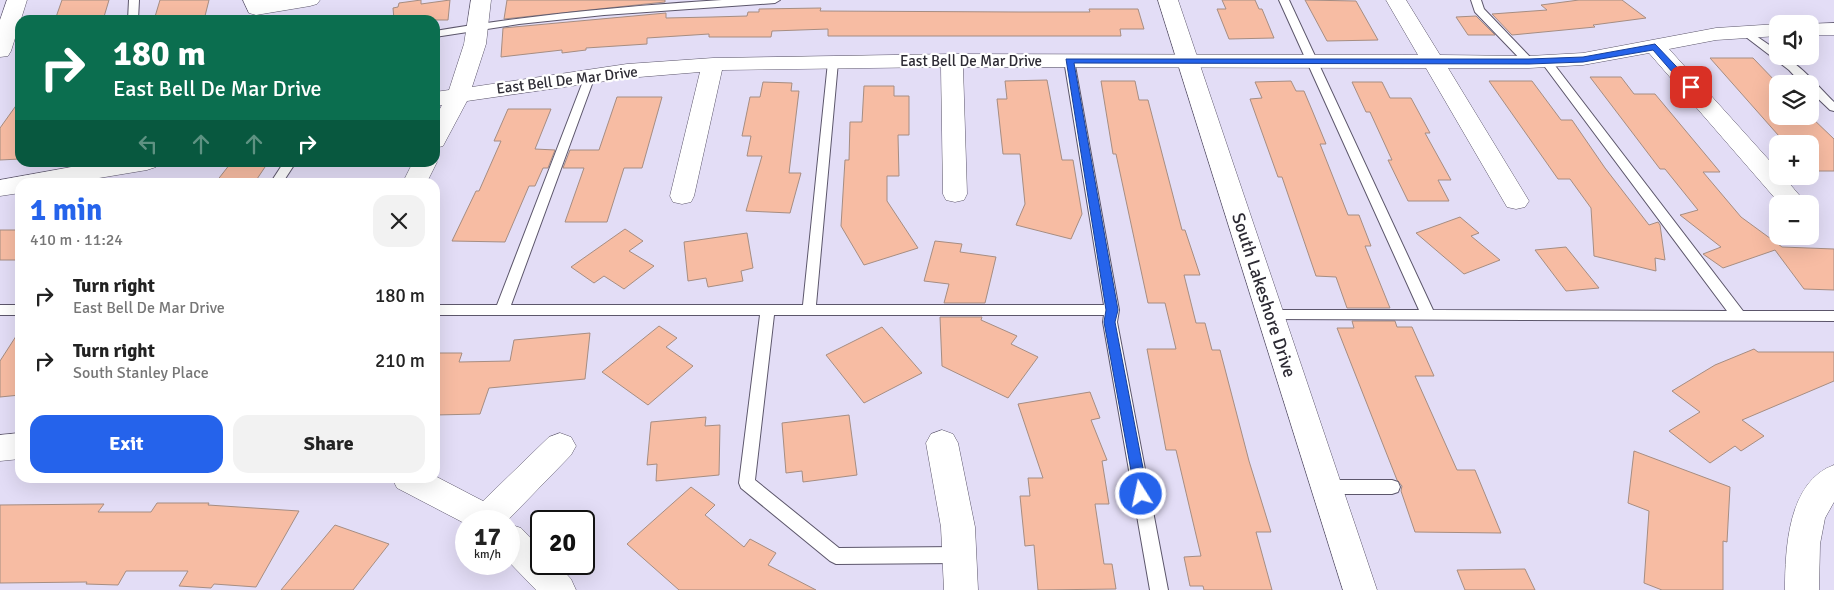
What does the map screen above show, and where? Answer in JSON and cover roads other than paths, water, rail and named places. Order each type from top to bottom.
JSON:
[{"type":"street","points":[[0,51],[17,0]]},
{"type":"street","points":[[254,5],[310,0]]},
{"type":"street","points":[[440,131],[458,94],[475,44],[481,0]]},
{"type":"street","name":"South Lakeshore Drive","points":[[1168,0],[1360,590]]},
{"type":"street","points":[[1396,0],[1516,201]]},
{"type":"street","points":[[1819,29],[1834,29]]},
{"type":"street","name":"East Bell De Mar Drive","points":[[440,98],[590,76],[713,64],[952,60],[1538,61],[1583,59],[1716,34],[1769,31]]},
{"type":"street","points":[[1655,46],[1785,195]]},
{"type":"street","points":[[952,60],[955,194]]},
{"type":"street","points":[[682,196],[713,64]]},
{"type":"street","points":[[67,178],[137,170]]},
{"type":"street","points":[[0,188],[15,186]]},
{"type":"street","points":[[942,443],[958,527],[961,590]]},
{"type":"street","points":[[0,448],[15,446]]},
{"type":"street","points":[[509,510],[560,446]]},
{"type":"street","points":[[1802,590],[1802,536],[1817,497],[1834,479]]},
{"type":"street","points":[[417,483],[467,510]]},
{"type":"street","points":[[520,550],[559,590]]},
{"type":"lane","points":[[132,15],[134,0]]},
{"type":"lane","points":[[440,33],[623,10],[775,0]]},
{"type":"lane","points":[[1284,0],[1428,315]]},
{"type":"lane","points":[[1476,0],[1479,10],[1538,61],[1740,316]]},
{"type":"lane","points":[[1746,32],[1800,75]]},
{"type":"lane","points":[[1069,60],[1112,310],[1110,322],[1159,590]]},
{"type":"lane","points":[[810,310],[833,62]]},
{"type":"lane","points":[[502,310],[590,76]]},
{"type":"lane","points":[[1819,93],[1834,108]]},
{"type":"lane","points":[[280,178],[287,167]]},
{"type":"lane","points":[[0,310],[15,310]]},
{"type":"lane","points":[[440,310],[1112,310]]},
{"type":"lane","points":[[768,310],[747,483],[836,556],[959,555]]},
{"type":"lane","points":[[1271,315],[1834,316]]},
{"type":"lane","points":[[1326,487],[1392,487]]}]
